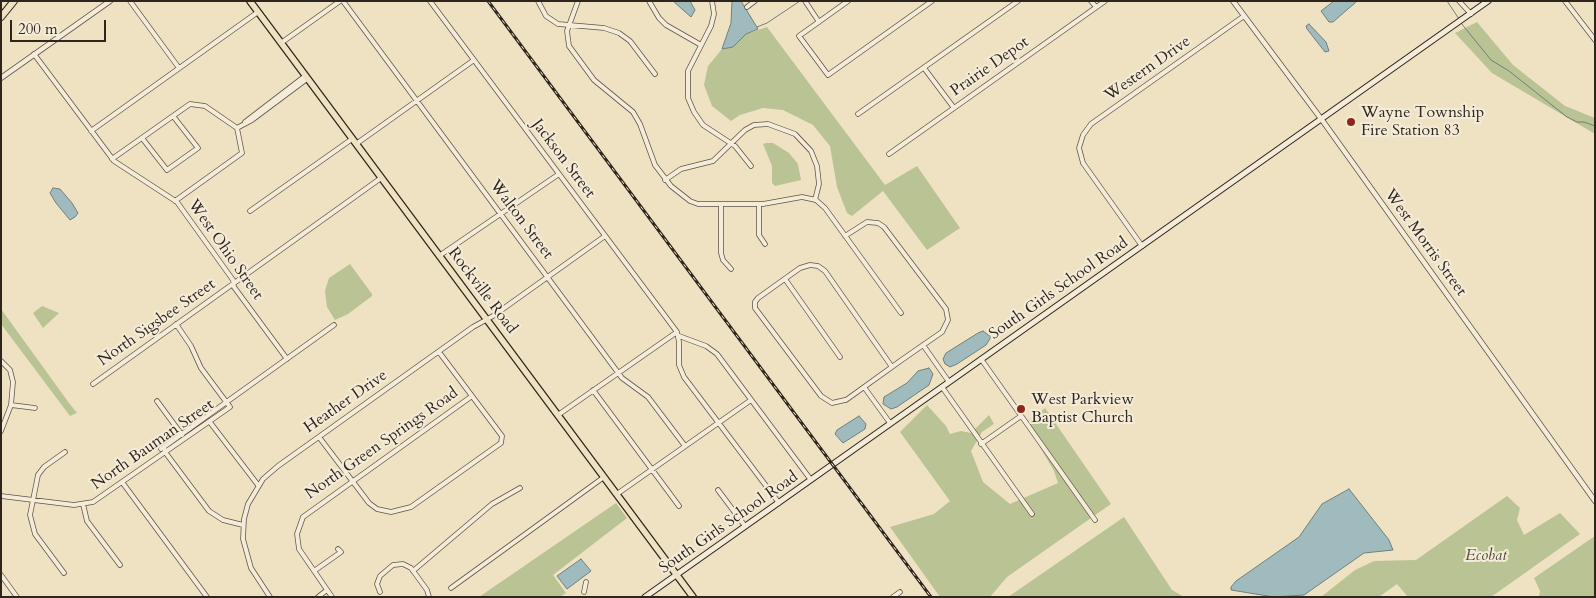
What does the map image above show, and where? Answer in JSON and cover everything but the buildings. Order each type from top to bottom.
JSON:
[{"type":"highway","points":[[1,6],[5,1]]},
{"type":"highway","points":[[1,17],[14,1]]},
{"type":"main road","name":"Rockville Road","points":[[250,1],[693,597]]},
{"type":"main road","name":"South Girls School Road","points":[[645,597],[1488,1]]},
{"type":"street","points":[[1,78],[110,1]]},
{"type":"street","points":[[130,1],[179,68]]},
{"type":"street","points":[[281,43],[342,1]]},
{"type":"street","name":"Walton Street","points":[[342,1],[619,373],[626,382],[648,397],[685,446]]},
{"type":"street","name":"Jackson Street","points":[[430,1],[678,334]]},
{"type":"street","points":[[538,1],[548,19],[560,25],[604,28],[618,32],[630,41],[655,74]]},
{"type":"street","points":[[578,1],[568,26],[568,43],[594,80],[633,112],[640,124],[651,158],[665,180],[693,203],[759,204],[799,197],[815,200],[826,208],[901,313]]},
{"type":"street","points":[[650,1],[658,18],[666,25],[701,45]]},
{"type":"street","points":[[712,1],[713,21],[688,70],[688,98],[694,112],[703,125],[731,144],[751,166]]},
{"type":"street","points":[[747,7],[755,1]]},
{"type":"street","points":[[848,1],[799,36],[828,75],[932,1]]},
{"type":"street","points":[[858,114],[1018,1]]},
{"type":"street","points":[[1091,1],[1096,8]]},
{"type":"street","name":"Prairie Depot","points":[[889,154],[1105,1]]},
{"type":"street","name":"West Morris Street","points":[[1233,1],[1322,120],[1595,501]]},
{"type":"street","points":[[1459,1],[1468,16]]},
{"type":"street","points":[[1565,1],[1595,40]]},
{"type":"street","points":[[805,2],[819,22]]},
{"type":"street","points":[[90,131],[258,12]]},
{"type":"street","name":"Western Drive","points":[[1142,246],[1084,163],[1080,152],[1083,135],[1091,124],[1244,16]]},
{"type":"street","name":"West Ohio Street","points":[[34,54],[112,160],[124,170],[164,192],[175,201],[234,284],[234,287],[287,359]]},
{"type":"street","points":[[250,212],[417,101],[474,60]]},
{"type":"street","points":[[924,68],[954,108]]},
{"type":"street","points":[[237,128],[245,122],[252,120],[306,77]]},
{"type":"street","points":[[112,160],[190,104],[199,104],[237,128],[242,153],[175,201]]},
{"type":"street","points":[[142,138],[167,170],[198,148],[173,116]]},
{"type":"street","points":[[665,180],[682,169],[713,162],[745,130],[759,124],[777,126],[795,134],[808,146],[815,160],[819,187],[815,200]]},
{"type":"street","points":[[439,256],[559,174]]},
{"type":"street","name":"North Sigsbee Street","points":[[92,384],[381,178]]},
{"type":"street","points":[[721,204],[721,253],[723,260],[731,268]]},
{"type":"street","points":[[759,204],[759,235],[765,244]]},
{"type":"street","points":[[845,236],[861,225],[873,222],[885,228],[948,314],[944,330],[864,387],[843,401],[832,403],[822,396],[756,310],[755,304],[758,298],[804,266],[815,265],[824,271],[892,367]]},
{"type":"street","name":"Heather Drive","points":[[270,597],[248,563],[244,547],[244,525],[248,504],[258,485],[278,466],[605,236]]},
{"type":"street","points":[[785,279],[840,357]]},
{"type":"street","points":[[176,324],[189,343],[200,368],[228,405]]},
{"type":"street","name":"North Bauman Street","points":[[1,496],[83,504],[96,500],[163,451],[209,421],[287,359],[334,325]]},
{"type":"street","points":[[558,415],[678,334]]},
{"type":"street","points":[[678,334],[713,350],[811,480]]},
{"type":"street","points":[[678,334],[681,371],[779,503]]},
{"type":"street","points":[[923,345],[949,382]]},
{"type":"street","points":[[319,437],[372,506],[386,512],[402,511],[414,505],[501,444],[503,440],[439,352]]},
{"type":"street","points":[[981,359],[1095,520]]},
{"type":"street","points":[[1,361],[8,367],[12,377],[12,405],[1,431]]},
{"type":"street","points":[[864,387],[890,423]]},
{"type":"street","points":[[942,387],[1032,514]]},
{"type":"street","points":[[593,390],[679,506]]},
{"type":"street","name":"North Green Springs Road","points":[[332,597],[299,549],[297,534],[299,524],[308,512],[472,396]]},
{"type":"street","points":[[617,494],[751,400]]},
{"type":"street","points":[[157,401],[182,434]]},
{"type":"street","points":[[12,405],[35,408]]},
{"type":"street","name":"North Bauman Street","points":[[163,451],[166,445],[228,405]]},
{"type":"street","points":[[981,444],[1021,416]]},
{"type":"street","points":[[209,421],[258,485]]},
{"type":"street","points":[[163,451],[210,511],[223,520],[244,525]]},
{"type":"street","points":[[64,573],[33,530],[30,518],[32,499],[40,472],[65,452]]},
{"type":"street","points":[[451,588],[604,477]]},
{"type":"street","points":[[122,482],[207,597]]},
{"type":"street","points":[[413,571],[493,503],[520,488]]},
{"type":"street","points":[[718,490],[746,527]]},
{"type":"street","points":[[83,504],[87,520],[120,565]]},
{"type":"street","points":[[314,571],[340,552],[338,549]]},
{"type":"street","points":[[380,592],[378,578],[393,565],[404,564],[413,571],[427,590],[429,597]]},
{"type":"street","points":[[1,575],[17,597]]},
{"type":"street","points":[[584,592],[586,582]]},
{"type":"street","points":[[318,597],[327,590]]},
{"type":"street","points":[[893,597],[900,592]]},
{"type":"green space","points":[[1477,22],[1513,65],[1565,106],[1595,118],[1595,134],[1492,73],[1455,33]]},
{"type":"green space","points":[[767,27],[885,185],[917,166],[960,228],[927,250],[883,191],[852,216],[847,213],[837,187],[830,146],[813,125],[783,110],[763,108],[740,115],[731,121],[712,106],[704,85],[708,66],[722,49],[733,47],[746,34]]},
{"type":"green space","points":[[773,143],[789,153],[798,164],[801,180],[775,186],[772,183],[772,166],[763,144]]},
{"type":"green space","points":[[350,264],[372,296],[348,314],[335,320],[327,307],[325,291],[329,278]]},
{"type":"green space","points":[[42,306],[59,313],[43,328],[33,313]]},
{"type":"green space","points":[[1,309],[77,413],[70,416],[1,324]]},
{"type":"green space","points":[[927,405],[946,426],[950,434],[961,431],[971,433],[989,415],[994,424],[982,432],[971,451],[983,482],[1010,504],[1058,483],[1054,471],[1026,423],[1045,408],[1111,504],[1007,577],[990,597],[940,597],[890,527],[934,514],[950,501],[900,432]]},
{"type":"green space","name":"Ecobat","points":[[1507,496],[1520,508],[1517,520],[1524,535],[1560,513],[1580,534],[1491,597],[1408,597],[1397,584],[1379,597],[1321,597],[1355,570],[1374,561],[1416,560]]},
{"type":"green space","points":[[616,503],[627,518],[553,575],[566,593],[560,597],[479,597]]},
{"type":"green space","points":[[1124,517],[1172,590],[1184,597],[1008,597]]},
{"type":"green space","name":"Ecobat","points":[[1595,536],[1595,597],[1539,597],[1540,591],[1534,578]]},
{"type":"water","points":[[673,1],[690,1],[695,10],[691,17]]},
{"type":"water","points":[[732,1],[741,1],[758,29],[746,34],[733,47],[722,49],[731,23]]},
{"type":"water","points":[[1334,1],[1356,2],[1333,22],[1329,22],[1321,11]]},
{"type":"water","points":[[1309,24],[1326,42],[1329,51],[1325,52],[1307,29],[1306,26]]},
{"type":"water","points":[[53,188],[60,189],[72,203],[78,213],[75,217],[70,220],[56,203],[50,193]]},
{"type":"water","points":[[983,331],[991,337],[986,345],[957,364],[950,367],[945,364],[943,359],[946,353]]},
{"type":"water","points":[[929,368],[933,374],[929,385],[897,407],[891,409],[883,404],[884,397],[907,383],[918,371]]},
{"type":"water","points":[[859,416],[866,424],[865,429],[843,443],[835,434],[837,430]]},
{"type":"water","points":[[1349,489],[1389,540],[1393,550],[1364,553],[1304,595],[1274,597],[1231,590],[1236,581],[1299,537],[1322,504]]},
{"type":"water","points":[[581,559],[591,571],[567,589],[557,576]]},
{"type":"waterway","points":[[757,27],[767,23],[800,1]]},
{"type":"waterway","points":[[1447,1],[1459,19]]},
{"type":"waterway","points":[[1461,23],[1491,60],[1509,71],[1567,117],[1577,122],[1584,122],[1595,126]]},
{"type":"railway","points":[[488,1],[931,597]]},
{"type":"place","name":"Wayne Township Fire Station 83","points":[[1351,122]]},
{"type":"place","name":"West Parkview Baptist Church","points":[[1021,409]]}]
